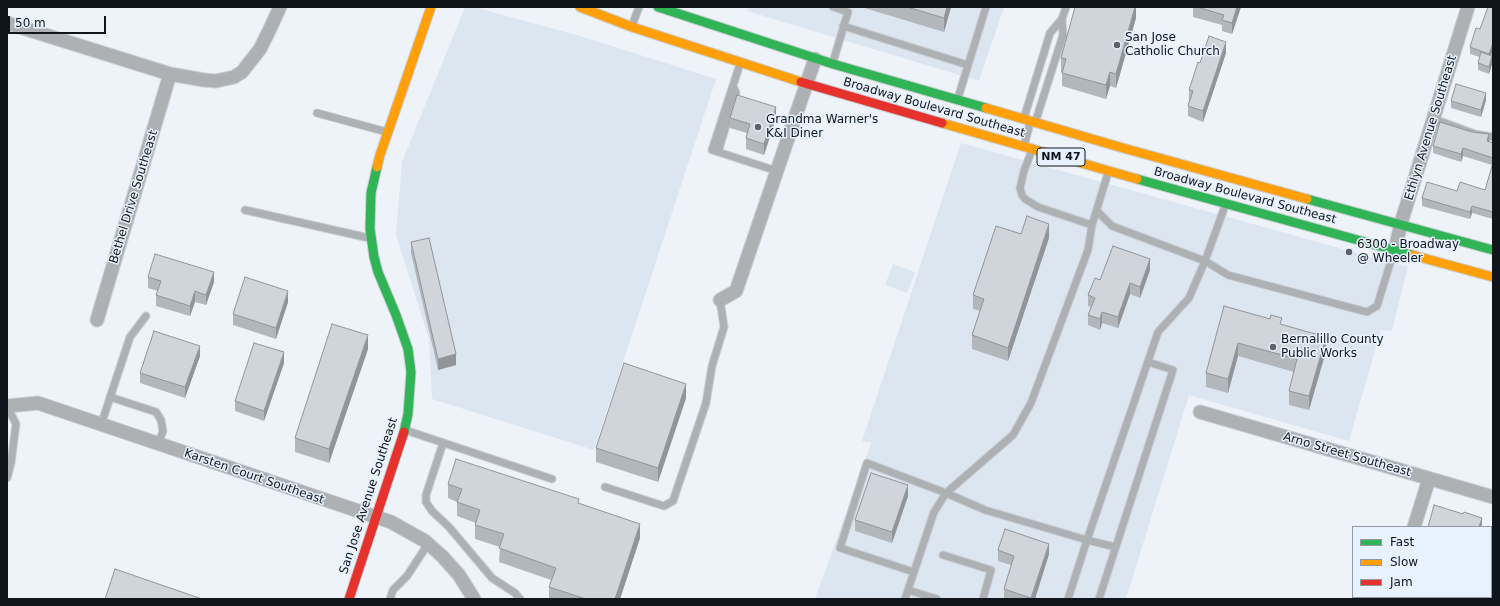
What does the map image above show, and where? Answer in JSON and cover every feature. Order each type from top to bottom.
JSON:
[{"type":"main road","name":"San Jose Avenue Southeast","points":[[348,599],[404,430],[410,397],[408,349],[378,272],[371,238],[370,213],[372,193],[380,155],[431,7]]},
{"type":"main road","name":"Broadway Boulevard Southeast","points":[[580,7],[632,27],[807,84],[1028,148],[1114,170],[1226,204],[1493,277]]},
{"type":"main road","name":"Broadway Boulevard Southeast","points":[[658,7],[815,59],[1030,121],[1122,151],[1401,223],[1493,250]]},
{"type":"street","points":[[7,23],[170,74],[204,80],[225,80],[242,72],[260,49],[270,31],[280,7]]},
{"type":"street","name":"Ethlyn Avenue Southeast","points":[[1395,250],[1401,223],[1468,7]]},
{"type":"street","points":[[720,300],[736,291],[815,59]]},
{"type":"street","name":"Bethel Drive Southeast","points":[[97,320],[170,74]]},
{"type":"street","name":"Karsten Court Southeast","points":[[7,406],[38,403],[396,525],[428,544],[442,556],[459,575],[474,599]]},
{"type":"street","name":"Arno Street Southeast","points":[[1200,412],[1493,497]]},
{"type":"street","points":[[1414,526],[1430,478]]},
{"type":"lane","points":[[632,27],[639,7]]},
{"type":"lane","points":[[832,64],[848,12],[833,7]]},
{"type":"lane","points":[[958,100],[986,7]]},
{"type":"lane","points":[[1030,121],[1063,35],[1062,19],[1066,7]]},
{"type":"lane","points":[[1062,19],[1050,33],[1030,121],[1028,148],[1020,188],[1025,199],[1038,207],[1092,225]]},
{"type":"lane","points":[[844,26],[968,65]]},
{"type":"lane","points":[[740,62],[712,150],[777,171]]},
{"type":"lane","points":[[317,113],[388,132]]},
{"type":"lane","points":[[1434,119],[1475,134],[1493,137]]},
{"type":"lane","points":[[905,599],[934,512],[946,493],[1013,435],[1031,404],[1088,250],[1092,225],[1097,210],[1114,170]]},
{"type":"lane","points":[[1068,599],[1158,332],[1189,298],[1205,261],[1226,204]]},
{"type":"lane","points":[[245,210],[371,238]]},
{"type":"lane","points":[[1097,210],[1112,226],[1205,261],[1228,275],[1367,312],[1377,306],[1395,250]]},
{"type":"lane","points":[[606,487],[664,506],[673,502],[706,403],[712,366],[724,327],[720,300]]},
{"type":"lane","points":[[100,425],[130,337],[146,316]]},
{"type":"lane","points":[[1099,599],[1173,370],[1148,362]]},
{"type":"lane","points":[[110,397],[156,412],[161,420],[163,431],[158,444]]},
{"type":"lane","points":[[7,406],[16,424],[11,463],[7,478]]},
{"type":"lane","points":[[404,430],[552,479]]},
{"type":"lane","points":[[443,442],[426,495],[426,502],[432,511],[454,532],[492,578],[515,593],[520,599]]},
{"type":"lane","points":[[914,572],[840,548],[867,463],[946,493],[985,510],[1115,547]]},
{"type":"lane","points":[[390,599],[393,590],[407,576],[428,544]]},
{"type":"lane","points":[[943,554],[991,570],[983,599]]},
{"type":"lane","points":[[908,590],[937,599]]},
{"type":"shaded area","points":[[465,7],[474,7],[580,36],[716,79],[594,450],[432,399],[429,339],[396,235],[402,162]]},
{"type":"shaded area","points":[[749,7],[1004,7],[979,81],[747,11]]},
{"type":"shaded area","name":"Bernalillo County Public Works","points":[[961,143],[1408,267],[1392,331],[1381,330],[1349,441],[1189,395],[1126,599],[815,599],[871,443],[862,441]]},
{"type":"shaded area","points":[[893,264],[915,272],[907,293],[885,285]]},
{"type":"building","points":[[907,7],[947,7],[944,18]]},
{"type":"building","points":[[1075,7],[1135,7],[1116,74],[1110,72],[1106,85],[1062,73],[1066,59],[1061,58]]},
{"type":"building","points":[[1197,7],[1237,7],[1232,23],[1222,20],[1224,15]]},
{"type":"building","points":[[1488,7],[1493,7],[1493,43],[1489,54],[1470,47],[1476,28],[1480,29]]},
{"type":"building","points":[[1209,36],[1226,42],[1203,111],[1188,106],[1193,91],[1189,90],[1198,62],[1200,63]]},
{"type":"building","points":[[1481,52],[1492,56],[1489,67],[1478,63]]},
{"type":"building","points":[[1456,84],[1486,93],[1481,110],[1451,101]]},
{"type":"building","points":[[737,95],[776,107],[764,144],[746,138],[750,124],[730,118]]},
{"type":"building","points":[[1440,122],[1472,132],[1489,134],[1487,141],[1493,143],[1493,158],[1463,148],[1461,154],[1433,146]]},
{"type":"building","points":[[1493,163],[1493,212],[1472,206],[1470,212],[1422,198],[1427,182],[1457,191],[1460,182],[1485,190]]},
{"type":"building","points":[[1027,216],[1049,224],[1008,348],[972,335],[984,299],[973,295],[996,226],[1021,234]]},
{"type":"building","points":[[429,238],[456,354],[438,359],[411,242]]},
{"type":"building","points":[[1113,246],[1150,259],[1140,287],[1130,283],[1118,317],[1102,312],[1100,319],[1088,315],[1095,298],[1088,295],[1095,278],[1100,280]]},
{"type":"building","points":[[155,254],[214,272],[206,295],[195,291],[190,306],[156,295],[161,281],[148,277]]},
{"type":"building","points":[[245,277],[288,291],[276,328],[233,314]]},
{"type":"building","points":[[1224,306],[1270,319],[1271,315],[1282,318],[1280,324],[1326,337],[1309,396],[1289,391],[1297,359],[1238,343],[1228,379],[1206,373]]},
{"type":"building","points":[[332,324],[368,335],[329,449],[295,438]]},
{"type":"building","points":[[154,331],[200,346],[185,387],[140,373]]},
{"type":"building","points":[[254,343],[284,352],[264,411],[235,401]]},
{"type":"building","points":[[624,363],[686,384],[658,468],[596,448]]},
{"type":"building","points":[[456,459],[579,499],[578,503],[640,524],[615,599],[586,599],[549,587],[556,568],[499,548],[504,534],[475,525],[480,510],[457,502],[462,489],[448,484]]},
{"type":"building","points":[[871,473],[908,485],[892,532],[855,520]]},
{"type":"building","points":[[1434,505],[1482,518],[1479,526],[1428,526]]},
{"type":"building","points":[[1005,529],[1049,544],[1031,598],[1004,589],[1014,556],[998,550]]},
{"type":"building","points":[[1492,532],[1493,533],[1492,552]]},
{"type":"building","points":[[115,569],[202,599],[105,599]]},
{"type":"building","points":[[1404,598],[1424,598],[1424,599]]},
{"type":"traffic: fast","points":[[658,7],[833,64],[986,108]]},
{"type":"traffic: fast","points":[[377,167],[371,193],[370,229],[378,272],[408,349],[411,372],[408,414],[404,432]]},
{"type":"traffic: fast","points":[[1137,179],[1412,255]]},
{"type":"traffic: fast","points":[[1307,199],[1493,250]]},
{"type":"traffic: slow","points":[[377,167],[431,7]]},
{"type":"traffic: slow","points":[[580,7],[632,27],[801,82]]},
{"type":"traffic: slow","points":[[986,108],[1307,199]]},
{"type":"traffic: slow","points":[[942,123],[1137,179]]},
{"type":"traffic: slow","points":[[1412,255],[1493,277]]},
{"type":"traffic: jam","points":[[801,82],[942,123]]},
{"type":"traffic: jam","points":[[349,599],[404,432]]},
{"type":"place","name":"San Jose Catholic Church","points":[[1117,45]]},
{"type":"place","name":"Grandma Warner's K&I Diner","points":[[758,127]]},
{"type":"place","name":"6300 - Broadway @ Wheeler","points":[[1349,252]]},
{"type":"place","name":"Bernalillo County Public Works","points":[[1273,347]]}]
